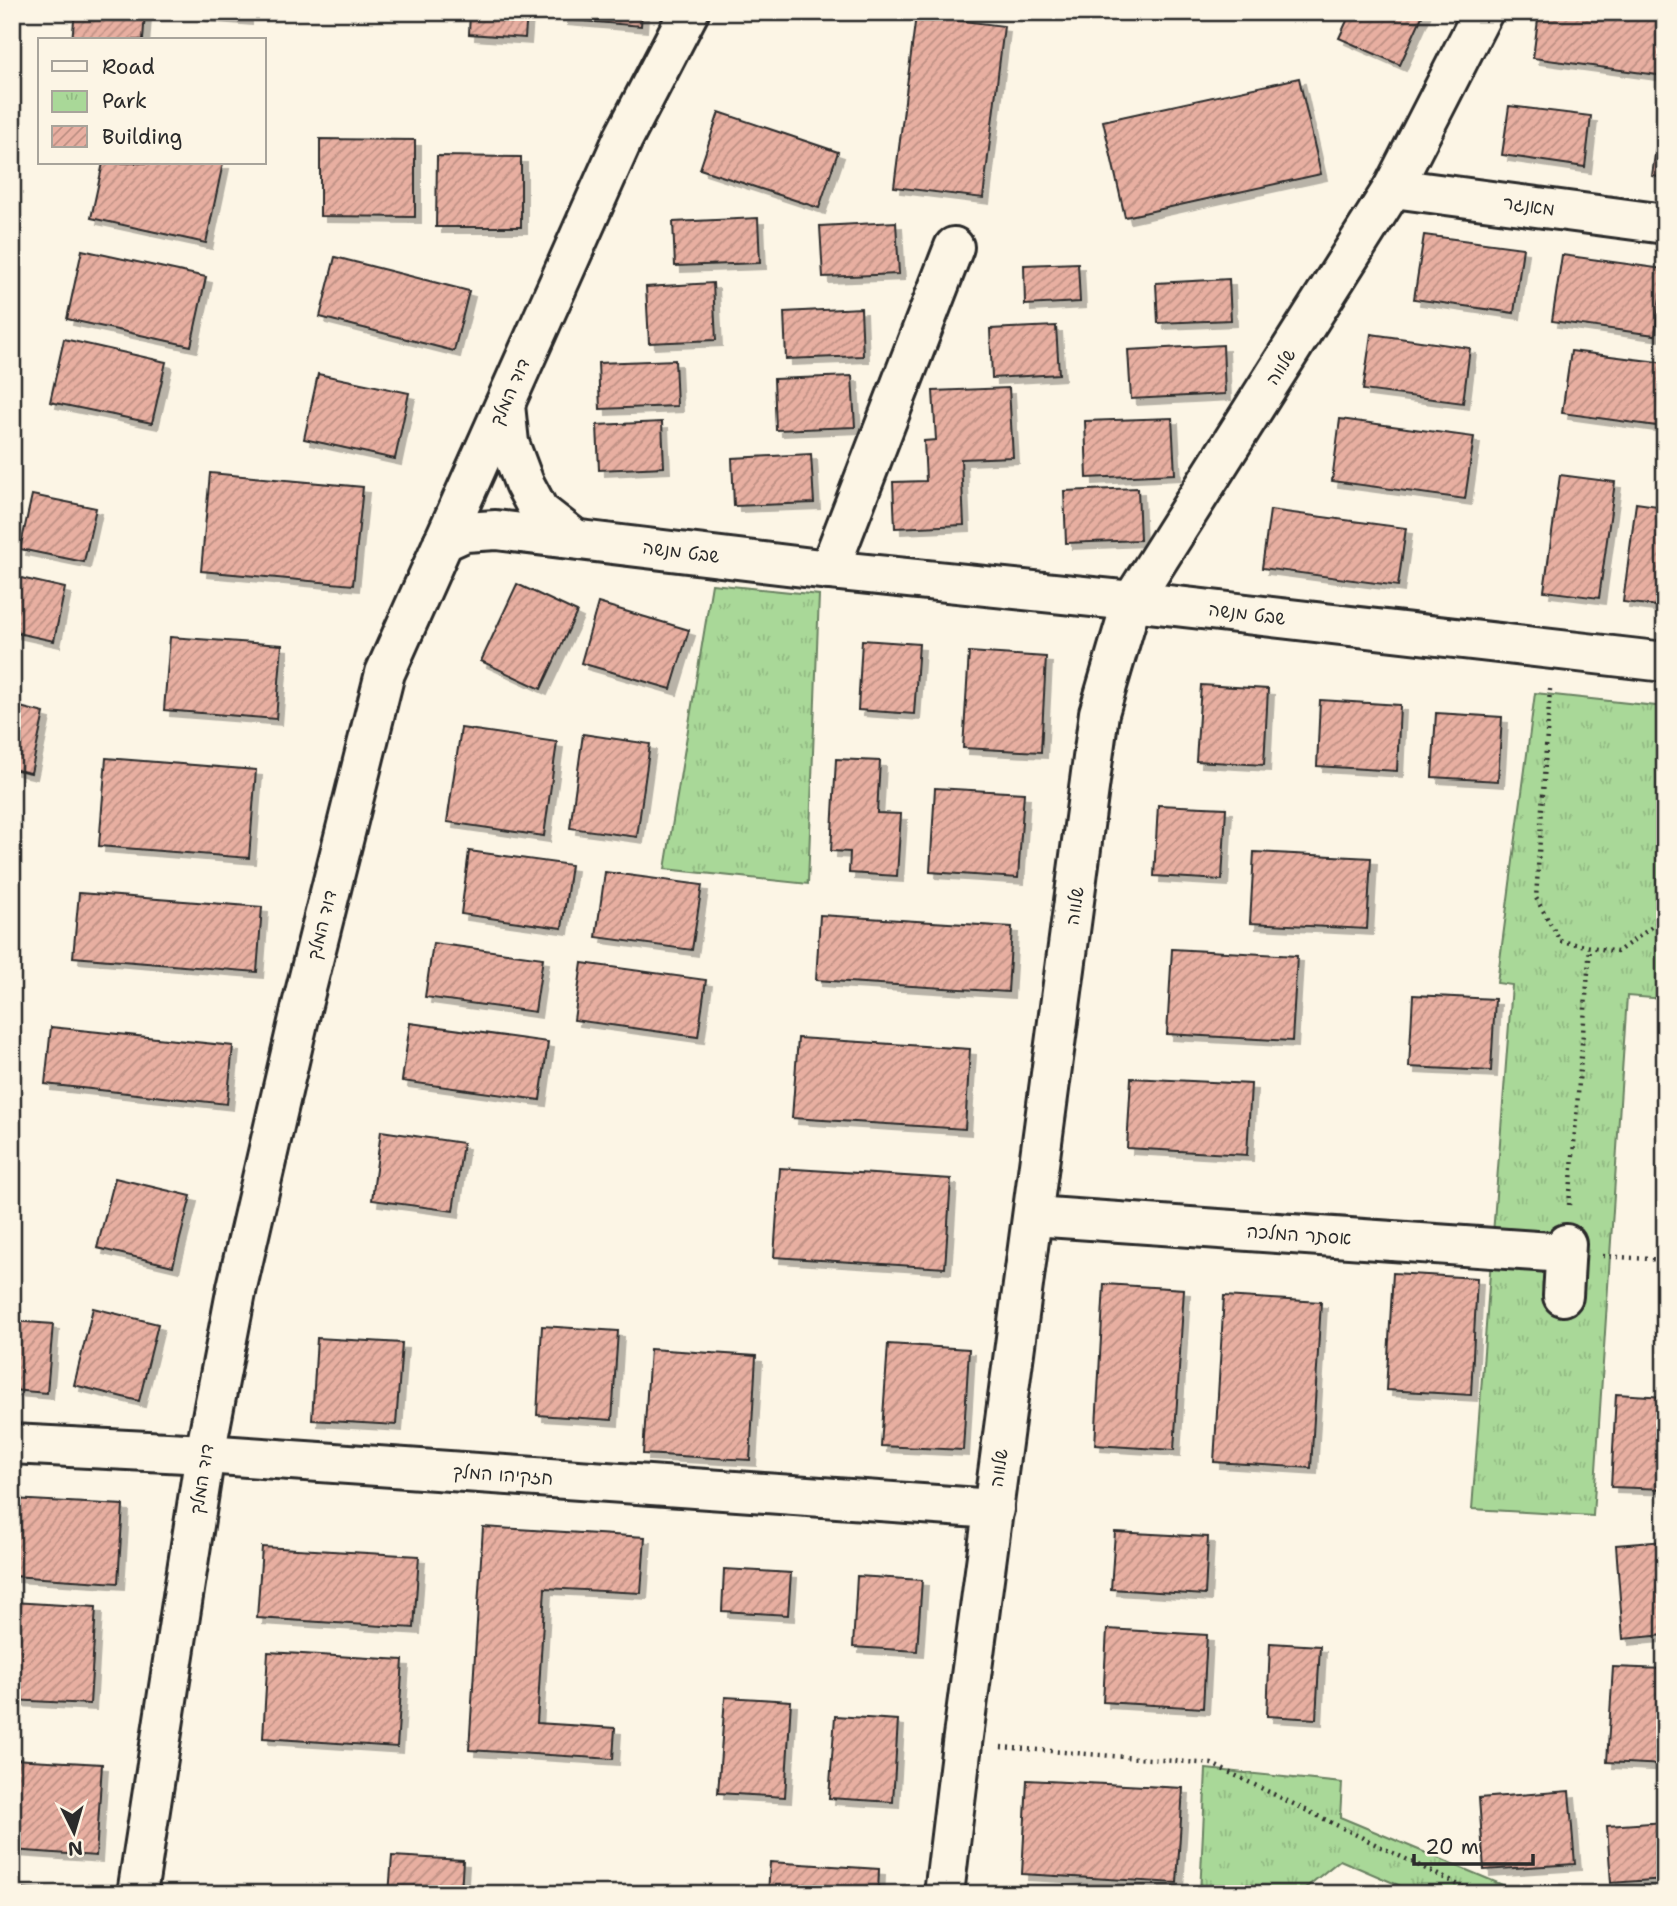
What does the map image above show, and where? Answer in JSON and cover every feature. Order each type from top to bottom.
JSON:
[{"type":"street","name":"דוד המלך","points":[[137,1894],[205,1454],[237,1287],[298,1018],[385,673],[623,139],[689,12]]},
{"type":"street","name":"שלווה","points":[[944,1894],[1099,713],[1132,601],[1394,188],[1483,12]]},
{"type":"street","name":"מאנגר","points":[[1394,188],[1665,224]]},
{"type":"street","points":[[829,570],[954,247]]},
{"type":"street","points":[[505,405],[509,443],[524,483],[539,511],[575,539]]},
{"type":"street","name":"שבט מנשה","points":[[443,542],[465,533],[496,530],[829,570],[1132,601],[1665,662]]},
{"type":"street","name":"אסתר המלכה","points":[[1033,1216],[1565,1248]]},
{"type":"street","points":[[1563,1296],[1565,1248]]},
{"type":"street","name":"חזקיהו המלך","points":[[12,1444],[205,1454],[994,1509]]},
{"type":"path","points":[[1553,649],[1536,898],[1560,941],[1617,951],[1662,920],[1665,902]]},
{"type":"path","points":[[1590,947],[1565,1248],[1665,1259]]},
{"type":"path","points":[[962,1744],[1212,1764],[1477,1894]]},
{"type":"green space","points":[[712,584],[819,595],[808,884],[665,869]]},
{"type":"green space","points":[[1535,693],[1665,707],[1665,999],[1627,996],[1593,1516],[1472,1509],[1512,985],[1497,983]]},
{"type":"green space","points":[[1206,1769],[1342,1783],[1340,1817],[1524,1894],[1419,1894],[1340,1860],[1298,1894],[1200,1894]]},
{"type":"building","points":[[75,12],[145,12],[143,38],[72,38]]},
{"type":"building","points":[[201,12],[246,12],[246,19],[200,15]]},
{"type":"building","points":[[470,12],[527,12],[525,38],[469,34]]},
{"type":"building","points":[[562,12],[642,12],[641,26],[562,19]]},
{"type":"building","points":[[1351,12],[1424,12],[1400,65],[1339,38]]},
{"type":"building","points":[[1539,12],[1665,12],[1665,76],[1533,58]]},
{"type":"building","points":[[916,15],[1004,26],[983,198],[894,187]]},
{"type":"building","points":[[1299,78],[1321,174],[1125,217],[1103,121]]},
{"type":"building","points":[[1509,106],[1591,116],[1585,167],[1502,155]]},
{"type":"building","points":[[719,112],[838,152],[819,208],[700,169]]},
{"type":"building","points":[[1659,126],[1665,127],[1665,178],[1652,176]]},
{"type":"building","points":[[320,139],[415,140],[415,217],[320,216]]},
{"type":"building","points":[[437,156],[521,157],[521,227],[436,227]]},
{"type":"building","points":[[103,164],[223,164],[206,243],[91,218]]},
{"type":"building","points":[[758,218],[760,263],[675,266],[673,222]]},
{"type":"building","points":[[896,222],[899,274],[823,277],[820,226]]},
{"type":"building","points":[[1424,235],[1523,248],[1514,313],[1414,299]]},
{"type":"building","points":[[82,250],[206,277],[191,346],[67,319]]},
{"type":"building","points":[[1562,255],[1664,269],[1655,335],[1552,321]]},
{"type":"building","points":[[335,257],[469,291],[454,351],[320,317]]},
{"type":"building","points":[[1078,263],[1080,302],[1025,305],[1024,265]]},
{"type":"building","points":[[1229,279],[1231,320],[1158,323],[1156,283]]},
{"type":"building","points":[[713,283],[716,340],[649,343],[646,287]]},
{"type":"building","points":[[861,308],[863,356],[786,359],[784,312]]},
{"type":"building","points":[[1056,326],[1059,374],[992,378],[990,329]]},
{"type":"building","points":[[1371,334],[1470,348],[1463,403],[1363,390]]},
{"type":"building","points":[[64,339],[166,362],[152,423],[50,402]]},
{"type":"building","points":[[1223,345],[1225,394],[1131,399],[1128,350]]},
{"type":"building","points":[[1571,351],[1665,363],[1664,427],[1562,413]]},
{"type":"building","points":[[675,360],[677,406],[600,409],[598,363]]},
{"type":"building","points":[[318,374],[409,393],[395,459],[304,439]]},
{"type":"building","points":[[852,376],[855,427],[776,430],[774,379]]},
{"type":"building","points":[[1009,388],[1013,457],[961,459],[964,525],[895,528],[893,482],[926,481],[924,441],[936,440],[933,391]]},
{"type":"building","points":[[1172,418],[1175,474],[1087,478],[1085,421]]},
{"type":"building","points":[[1340,419],[1474,437],[1465,499],[1332,481]]},
{"type":"building","points":[[662,422],[664,467],[599,470],[597,425]]},
{"type":"building","points":[[811,454],[814,503],[734,506],[732,458]]},
{"type":"building","points":[[210,473],[363,487],[353,585],[201,571]]},
{"type":"building","points":[[1560,475],[1615,482],[1599,598],[1544,591]]},
{"type":"building","points":[[1138,488],[1140,540],[1066,543],[1064,491]]},
{"type":"building","points":[[32,495],[96,508],[84,562],[20,549]]},
{"type":"building","points":[[1636,503],[1665,507],[1665,607],[1623,602]]},
{"type":"building","points":[[1270,510],[1406,528],[1398,586],[1262,568]]},
{"type":"building","points":[[12,576],[65,588],[54,641],[12,632]]},
{"type":"building","points":[[517,584],[577,612],[541,689],[481,661]]},
{"type":"building","points":[[598,603],[689,630],[671,689],[581,663]]},
{"type":"building","points":[[170,637],[282,645],[276,719],[164,710]]},
{"type":"building","points":[[862,640],[919,644],[914,714],[858,710]]},
{"type":"building","points":[[969,652],[1046,657],[1041,752],[963,748]]},
{"type":"building","points":[[1201,685],[1268,689],[1264,765],[1196,761]]},
{"type":"building","points":[[1320,700],[1400,705],[1397,771],[1317,766]]},
{"type":"building","points":[[12,705],[44,713],[31,773],[12,769]]},
{"type":"building","points":[[1436,713],[1502,717],[1498,781],[1432,777]]},
{"type":"building","points":[[461,728],[557,742],[544,836],[447,822]]},
{"type":"building","points":[[583,734],[650,744],[637,837],[570,828]]},
{"type":"building","points":[[106,758],[256,770],[249,858],[99,846]]},
{"type":"building","points":[[836,759],[880,761],[877,813],[901,814],[897,876],[849,873],[850,852],[831,851]]},
{"type":"building","points":[[935,788],[1024,793],[1018,878],[930,872]]},
{"type":"building","points":[[1158,805],[1226,808],[1222,880],[1154,876]]},
{"type":"building","points":[[469,851],[571,865],[562,928],[461,914]]},
{"type":"building","points":[[1254,852],[1371,858],[1367,929],[1250,923]]},
{"type":"building","points":[[605,872],[702,885],[692,950],[596,937]]},
{"type":"building","points":[[79,893],[262,907],[257,972],[73,957]]},
{"type":"building","points":[[820,915],[1012,927],[1008,992],[816,980]]},
{"type":"building","points":[[433,943],[543,958],[535,1012],[425,997]]},
{"type":"building","points":[[1172,949],[1297,956],[1292,1041],[1167,1034]]},
{"type":"building","points":[[582,963],[706,980],[698,1037],[574,1020]]},
{"type":"building","points":[[1413,995],[1495,999],[1491,1071],[1409,1067]]},
{"type":"building","points":[[410,1023],[548,1042],[540,1100],[402,1081]]},
{"type":"building","points":[[51,1027],[233,1046],[227,1104],[45,1084]]},
{"type":"building","points":[[798,1038],[970,1049],[965,1129],[792,1118]]},
{"type":"building","points":[[1131,1078],[1251,1084],[1247,1155],[1127,1148]]},
{"type":"building","points":[[381,1131],[463,1143],[453,1211],[372,1200]]},
{"type":"building","points":[[780,1168],[951,1179],[945,1268],[774,1257]]},
{"type":"building","points":[[115,1178],[191,1196],[173,1266],[97,1248]]},
{"type":"building","points":[[1393,1273],[1477,1278],[1471,1395],[1386,1390]]},
{"type":"building","points":[[1104,1284],[1184,1289],[1174,1450],[1095,1445]]},
{"type":"building","points":[[1224,1296],[1321,1302],[1311,1468],[1214,1462]]},
{"type":"building","points":[[93,1308],[158,1324],[139,1401],[74,1385]]},
{"type":"building","points":[[12,1321],[53,1324],[47,1393],[12,1390]]},
{"type":"building","points":[[542,1326],[618,1331],[612,1420],[537,1415]]},
{"type":"building","points":[[317,1338],[402,1343],[396,1425],[312,1420]]},
{"type":"building","points":[[888,1344],[969,1349],[963,1450],[881,1446]]},
{"type":"building","points":[[650,1349],[756,1356],[750,1460],[643,1454]]},
{"type":"building","points":[[1616,1394],[1665,1397],[1665,1489],[1611,1487]]},
{"type":"building","points":[[12,1499],[123,1505],[118,1583],[12,1576]]},
{"type":"building","points":[[483,1527],[645,1537],[641,1593],[545,1588],[537,1723],[615,1728],[613,1759],[469,1750]]},
{"type":"building","points":[[1115,1532],[1208,1537],[1205,1595],[1111,1589]]},
{"type":"building","points":[[1665,1541],[1665,1635],[1623,1639],[1616,1545]]},
{"type":"building","points":[[262,1547],[419,1556],[414,1628],[257,1618]]},
{"type":"building","points":[[724,1569],[791,1573],[788,1615],[722,1611]]},
{"type":"building","points":[[857,1576],[922,1580],[917,1651],[853,1647]]},
{"type":"building","points":[[12,1602],[96,1607],[90,1704],[12,1700]]},
{"type":"building","points":[[1107,1629],[1207,1635],[1203,1708],[1103,1702]]},
{"type":"building","points":[[1270,1643],[1320,1646],[1316,1719],[1267,1716]]},
{"type":"building","points":[[268,1652],[403,1660],[397,1747],[263,1738]]},
{"type":"building","points":[[1613,1667],[1665,1669],[1665,1765],[1607,1762]]},
{"type":"building","points":[[725,1697],[791,1701],[785,1797],[718,1793]]},
{"type":"building","points":[[835,1716],[898,1720],[893,1802],[829,1798]]},
{"type":"building","points":[[12,1759],[102,1764],[96,1856],[12,1850]]},
{"type":"building","points":[[1027,1780],[1183,1788],[1177,1883],[1022,1874]]},
{"type":"building","points":[[1569,1791],[1575,1864],[1484,1870],[1479,1798]]},
{"type":"building","points":[[1665,1822],[1665,1879],[1611,1883],[1607,1826]]},
{"type":"building","points":[[392,1856],[463,1860],[461,1894],[389,1894]]},
{"type":"building","points":[[770,1862],[879,1869],[878,1894],[768,1894]]},
{"type":"building","points":[[12,1888],[79,1892],[79,1894],[12,1894]]},
{"type":"building","points":[[989,1888],[1041,1891],[1041,1894],[989,1894]]}]
